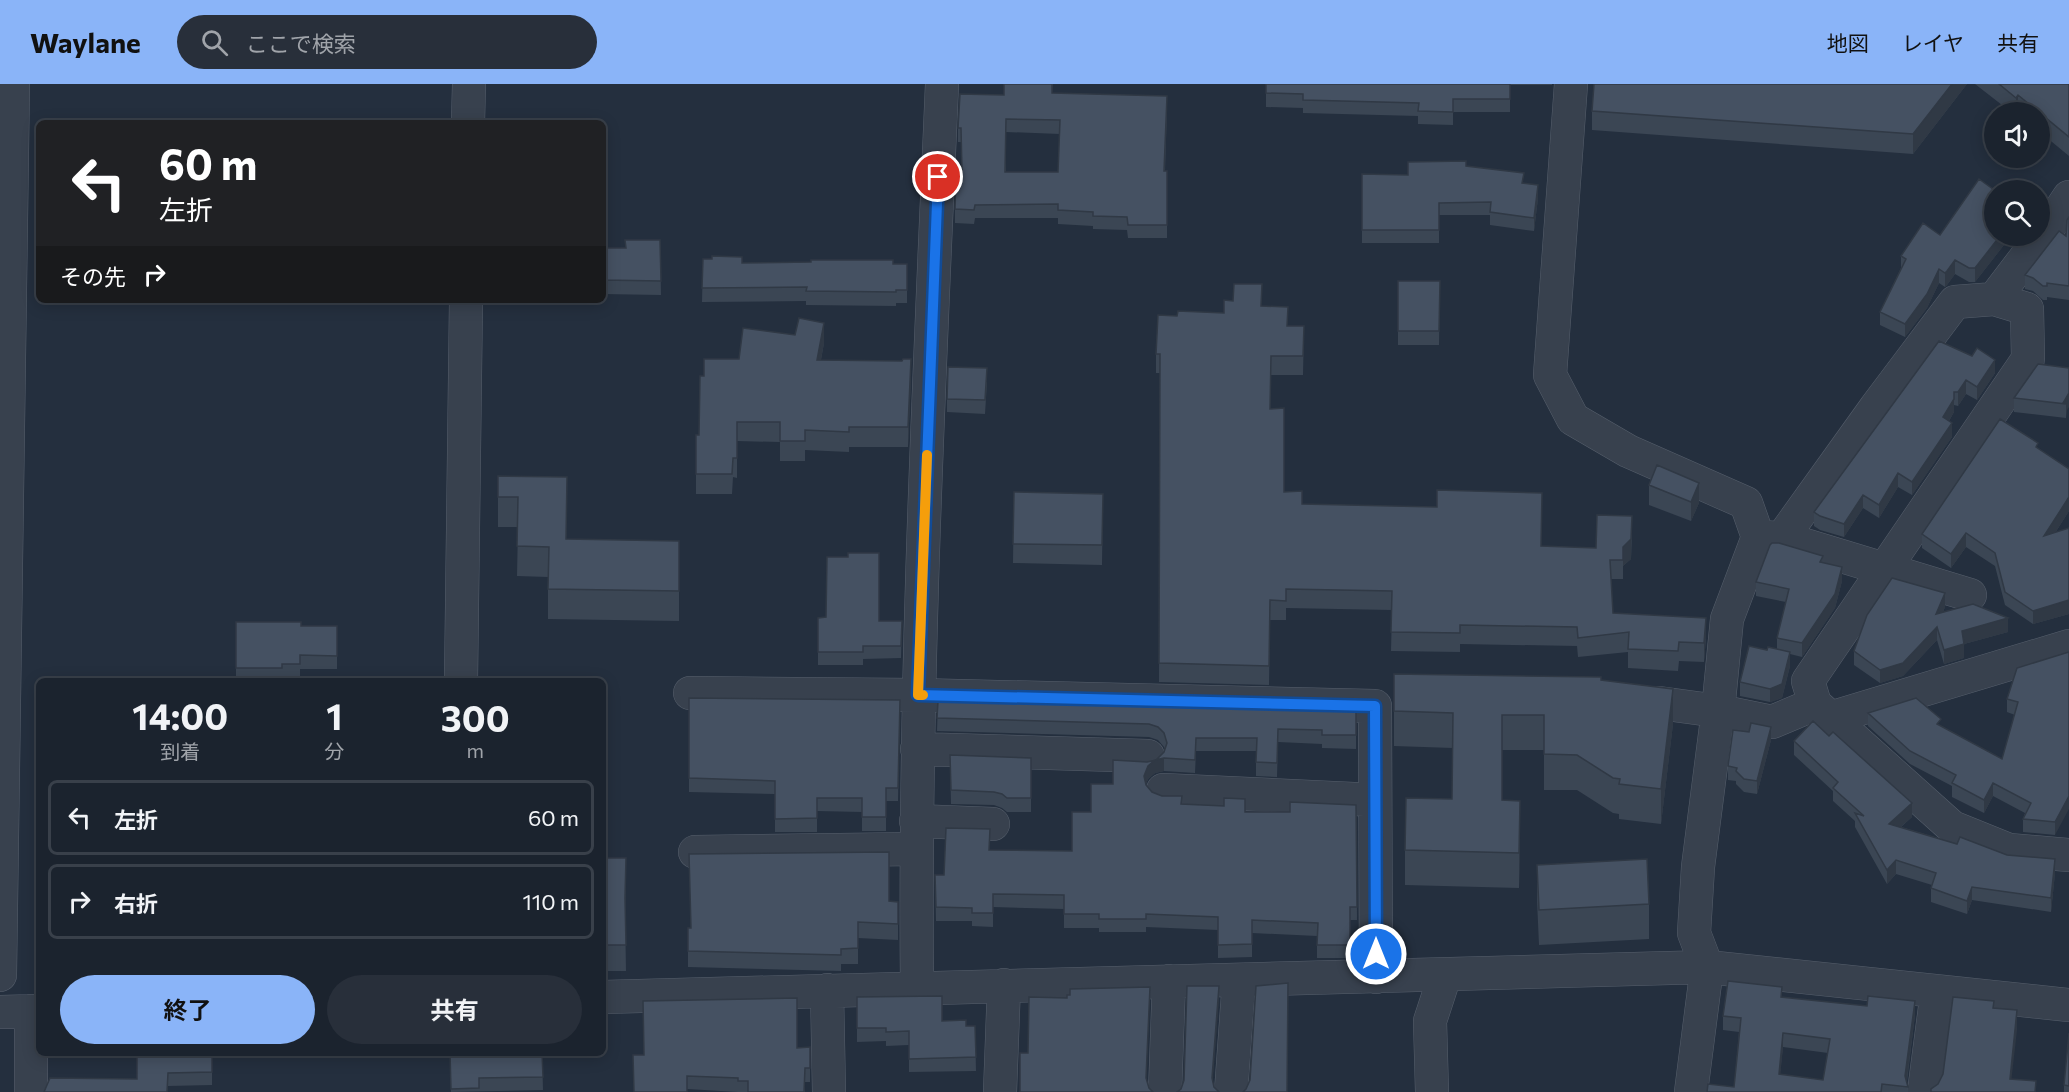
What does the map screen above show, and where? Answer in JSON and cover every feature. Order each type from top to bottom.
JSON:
[{"type":"street","points":[[0,975],[13,84]]},
{"type":"street","points":[[468,120],[469,84]]},
{"type":"street","points":[[917,988],[918,695],[942,84]]},
{"type":"street","points":[[1571,84],[1550,375],[1573,419],[1628,452],[1746,503],[1770,538],[1970,595]]},
{"type":"street","points":[[1994,299],[2069,197]]},
{"type":"street","points":[[1691,1092],[1707,967],[1694,933],[1698,867],[1727,619],[1770,538],[1876,407],[1955,302],[1994,299],[2027,309],[2028,359],[1808,681],[1823,711],[1952,827],[2009,850],[2069,855]]},
{"type":"street","points":[[461,678],[466,303]]},
{"type":"street","points":[[1659,703],[1718,711],[1772,722],[1823,711],[2069,646]]},
{"type":"street","points":[[690,693],[918,695],[1375,706],[1376,976]]},
{"type":"street","points":[[917,749],[1148,756]]},
{"type":"street","points":[[1163,790],[1375,800]]},
{"type":"street","points":[[695,852],[916,835],[993,824]]},
{"type":"street","points":[[606,997],[1707,967],[2069,1005]]},
{"type":"street","points":[[1432,1092],[1430,1021],[1445,975]]},
{"type":"street","points":[[1231,1092],[1239,980]]},
{"type":"street","points":[[1165,1092],[1169,981]]},
{"type":"street","points":[[1000,1092],[1004,985]]},
{"type":"street","points":[[827,990],[829,1092]]},
{"type":"street","points":[[1924,1092],[1937,992]]},
{"type":"street","points":[[23,1011],[31,1092]]},
{"type":"building","points":[[1004,84],[1052,84],[1052,93],[1167,96],[1164,171],[1167,171],[1167,225],[1128,225],[1127,217],[1093,216],[1093,212],[1058,210],[1058,204],[975,205],[974,210],[955,209],[956,171],[962,172],[961,128],[958,128],[960,94],[1004,95]],"holes":[[[1006,119],[1060,120],[1058,172],[1005,172]]]},
{"type":"building","points":[[1266,84],[1510,84],[1510,99],[1453,99],[1453,112],[1418,111],[1419,103],[1303,100],[1303,94],[1266,93]]},
{"type":"building","points":[[1594,84],[1952,84],[1913,134],[1592,111]]},
{"type":"building","points":[[1999,84],[2069,84],[2069,137],[2050,121],[2050,102],[2026,102],[2018,95],[2016,98]]},
{"type":"building","points":[[1466,161],[1466,166],[1524,173],[1522,183],[1538,185],[1534,218],[1490,212],[1491,202],[1439,203],[1439,230],[1362,230],[1362,174],[1408,175],[1408,162]]},
{"type":"building","points":[[1979,179],[1984,183],[1984,246],[1992,246],[1975,268],[1969,268],[1955,260],[1945,273],[1939,269],[1927,294],[1905,324],[1880,312],[1906,259],[1901,256],[1923,223],[1940,235]]},
{"type":"building","points":[[2069,217],[2069,286],[2047,283],[2047,286],[2043,286],[2025,275],[2047,246],[2050,246],[2059,231],[2066,236]]},
{"type":"building","points":[[625,240],[660,240],[661,281],[606,280],[606,248],[626,248]]},
{"type":"building","points":[[712,256],[742,257],[742,263],[893,260],[893,264],[907,264],[907,290],[896,290],[896,292],[806,291],[807,287],[702,288],[703,259],[712,259]]},
{"type":"building","points":[[1398,281],[1440,281],[1439,331],[1398,331]]},
{"type":"building","points":[[1234,284],[1262,284],[1261,306],[1288,307],[1287,326],[1304,326],[1303,356],[1271,356],[1270,409],[1284,408],[1284,492],[1302,491],[1302,504],[1437,507],[1437,490],[1542,493],[1541,546],[1596,548],[1597,515],[1632,516],[1631,539],[1623,547],[1623,560],[1610,560],[1613,613],[1706,618],[1704,643],[1679,642],[1678,651],[1628,649],[1629,632],[1578,638],[1577,627],[1460,625],[1460,633],[1391,632],[1392,591],[1286,589],[1286,601],[1270,600],[1269,666],[1159,663],[1160,354],[1156,354],[1158,315],[1177,316],[1178,311],[1224,313],[1224,300],[1233,301]]},
{"type":"building","points":[[799,318],[824,323],[817,360],[902,361],[911,359],[908,427],[849,427],[849,432],[805,430],[805,441],[780,441],[780,422],[737,422],[737,458],[733,458],[732,474],[696,474],[700,376],[704,376],[704,359],[739,359],[743,328],[795,335]]},
{"type":"building","points":[[1939,341],[1972,356],[1977,348],[1995,360],[1977,387],[1966,380],[1958,392],[1954,392],[1954,399],[1943,417],[1952,423],[1912,482],[1898,473],[1879,505],[1863,495],[1844,524],[1814,512]]},
{"type":"building","points":[[2038,364],[2069,368],[2069,393],[2063,403],[2066,404],[2014,398]]},
{"type":"building","points":[[948,367],[987,368],[985,400],[947,399]]},
{"type":"building","points":[[2000,419],[2038,443],[2036,447],[2069,469],[2069,497],[2044,536],[2069,528],[2069,600],[2033,611],[2005,592],[1995,553],[1966,533],[1951,554],[1922,534]]},
{"type":"building","points":[[1657,465],[1699,483],[1691,502],[1649,485]]},
{"type":"building","points":[[498,476],[567,477],[566,539],[679,541],[679,591],[548,589],[549,547],[517,546],[518,497],[498,497]]},
{"type":"building","points":[[1014,492],[1103,494],[1102,545],[1013,544]]},
{"type":"building","points":[[1772,543],[1823,556],[1820,562],[1842,567],[1835,594],[1802,643],[1777,638],[1789,589],[1756,582]]},
{"type":"building","points":[[848,553],[879,553],[879,621],[902,621],[901,646],[863,646],[863,652],[818,652],[818,618],[826,617],[827,557],[848,557]]},
{"type":"building","points":[[1892,578],[1945,593],[1936,614],[1973,604],[2008,618],[1962,631],[1964,644],[1944,650],[1937,627],[1903,663],[1880,670],[1854,651],[1867,615]]},
{"type":"building","points":[[236,622],[301,622],[301,626],[337,626],[337,656],[300,655],[300,664],[282,664],[282,668],[236,668]]},
{"type":"building","points":[[1749,646],[1790,652],[1782,684],[1770,689],[1740,682]]},
{"type":"building","points":[[2069,652],[2069,796],[2055,822],[2023,819],[2031,803],[1993,783],[1984,800],[1952,783],[1956,775],[1910,751],[1868,713],[1916,698],[1941,719],[1937,724],[2002,759],[2018,702],[2007,699],[2017,668]]},
{"type":"building","points":[[1394,674],[1601,677],[1601,680],[1673,689],[1661,789],[1619,784],[1620,779],[1613,778],[1577,755],[1544,754],[1544,715],[1502,715],[1502,800],[1520,801],[1519,853],[1405,850],[1406,798],[1452,799],[1453,713],[1394,711]]},
{"type":"building","points":[[689,698],[900,700],[898,788],[886,788],[886,817],[862,817],[862,798],[817,798],[817,818],[775,819],[775,781],[689,778]]},
{"type":"building","points":[[938,701],[1356,711],[1356,735],[1322,735],[1322,730],[1278,729],[1277,763],[1256,762],[1257,738],[1196,738],[1195,760],[1164,758],[1156,760],[1164,752],[1167,743],[1164,733],[1158,727],[1149,724],[937,718]]},
{"type":"building","points":[[1813,721],[1829,736],[1833,732],[1912,803],[1889,824],[1957,844],[1960,837],[2007,855],[2055,859],[2051,898],[1972,887],[1967,901],[1931,888],[1936,873],[1896,860],[1887,870],[1855,813],[1864,816],[1833,788],[1838,782],[1794,741]]},
{"type":"building","points":[[1751,723],[1771,727],[1757,781],[1744,779],[1736,771],[1737,768],[1728,766],[1733,730],[1749,732]]},
{"type":"building","points":[[950,755],[1031,758],[1031,798],[1007,798],[994,792],[951,790]]},
{"type":"building","points":[[1113,760],[1147,762],[1155,760],[1148,766],[1144,776],[1146,785],[1152,792],[1162,796],[1182,796],[1181,804],[1224,806],[1224,798],[1245,799],[1245,812],[1290,812],[1290,802],[1356,805],[1357,907],[1350,907],[1350,945],[1317,945],[1318,923],[1252,920],[1252,944],[1218,945],[1218,917],[1146,914],[1146,919],[1099,919],[1099,914],[1064,914],[1064,895],[993,894],[993,913],[972,913],[972,908],[936,907],[935,875],[944,875],[946,828],[990,829],[989,850],[1072,851],[1072,812],[1091,812],[1091,784],[1113,784]]},
{"type":"building","points":[[889,852],[889,901],[898,902],[898,924],[858,922],[858,948],[841,949],[841,955],[688,951],[688,928],[691,928],[689,854]]},
{"type":"building","points":[[606,858],[626,858],[626,945],[606,945]]},
{"type":"building","points":[[1647,859],[1649,904],[1539,910],[1537,865]]},
{"type":"building","points":[[1728,981],[1782,987],[1781,997],[1867,1006],[1868,996],[1915,1001],[1905,1076],[1908,1087],[1882,1084],[1881,1092],[1707,1092],[1708,1084],[1734,1087],[1741,1018],[1723,1016]],"holes":[[[1783,1033],[1830,1039],[1823,1080],[1779,1074]]]},
{"type":"building","points":[[1288,983],[1287,1092],[1243,1092],[1250,1080],[1256,986]]},
{"type":"building","points":[[1187,986],[1219,986],[1212,1078],[1214,1087],[1219,1092],[1177,1092],[1181,1089],[1184,1080]]},
{"type":"building","points":[[1150,987],[1146,1078],[1153,1092],[1020,1092],[1020,1053],[1028,1053],[1029,997],[1067,998],[1067,995],[1070,995],[1070,989]]},
{"type":"building","points":[[942,996],[942,1021],[966,1020],[966,1026],[975,1026],[976,1057],[909,1059],[909,1031],[886,1032],[886,1028],[857,1028],[857,997]]},
{"type":"building","points":[[1953,997],[1994,1001],[1993,1008],[2017,1010],[2010,1079],[2036,1081],[2035,1092],[1931,1092],[1943,1074]]},
{"type":"building","points":[[797,998],[797,1048],[810,1047],[810,1068],[805,1068],[804,1092],[748,1092],[748,1081],[738,1081],[738,1078],[687,1076],[687,1092],[634,1092],[633,1055],[644,1055],[643,1001]]},
{"type":"building","points":[[2069,1033],[2069,1086],[2064,1085]]},
{"type":"building","points":[[137,1056],[212,1056],[212,1072],[168,1073],[167,1092],[44,1092],[50,1078],[137,1079]]},
{"type":"building","points":[[450,1056],[542,1056],[543,1077],[479,1078],[479,1088],[451,1089]]},
{"type":"slow traffic","points":[[923,695],[918,695],[927,455]]},
{"type":"route","points":[[938,177],[918,695],[1375,706],[1376,954]]}]
